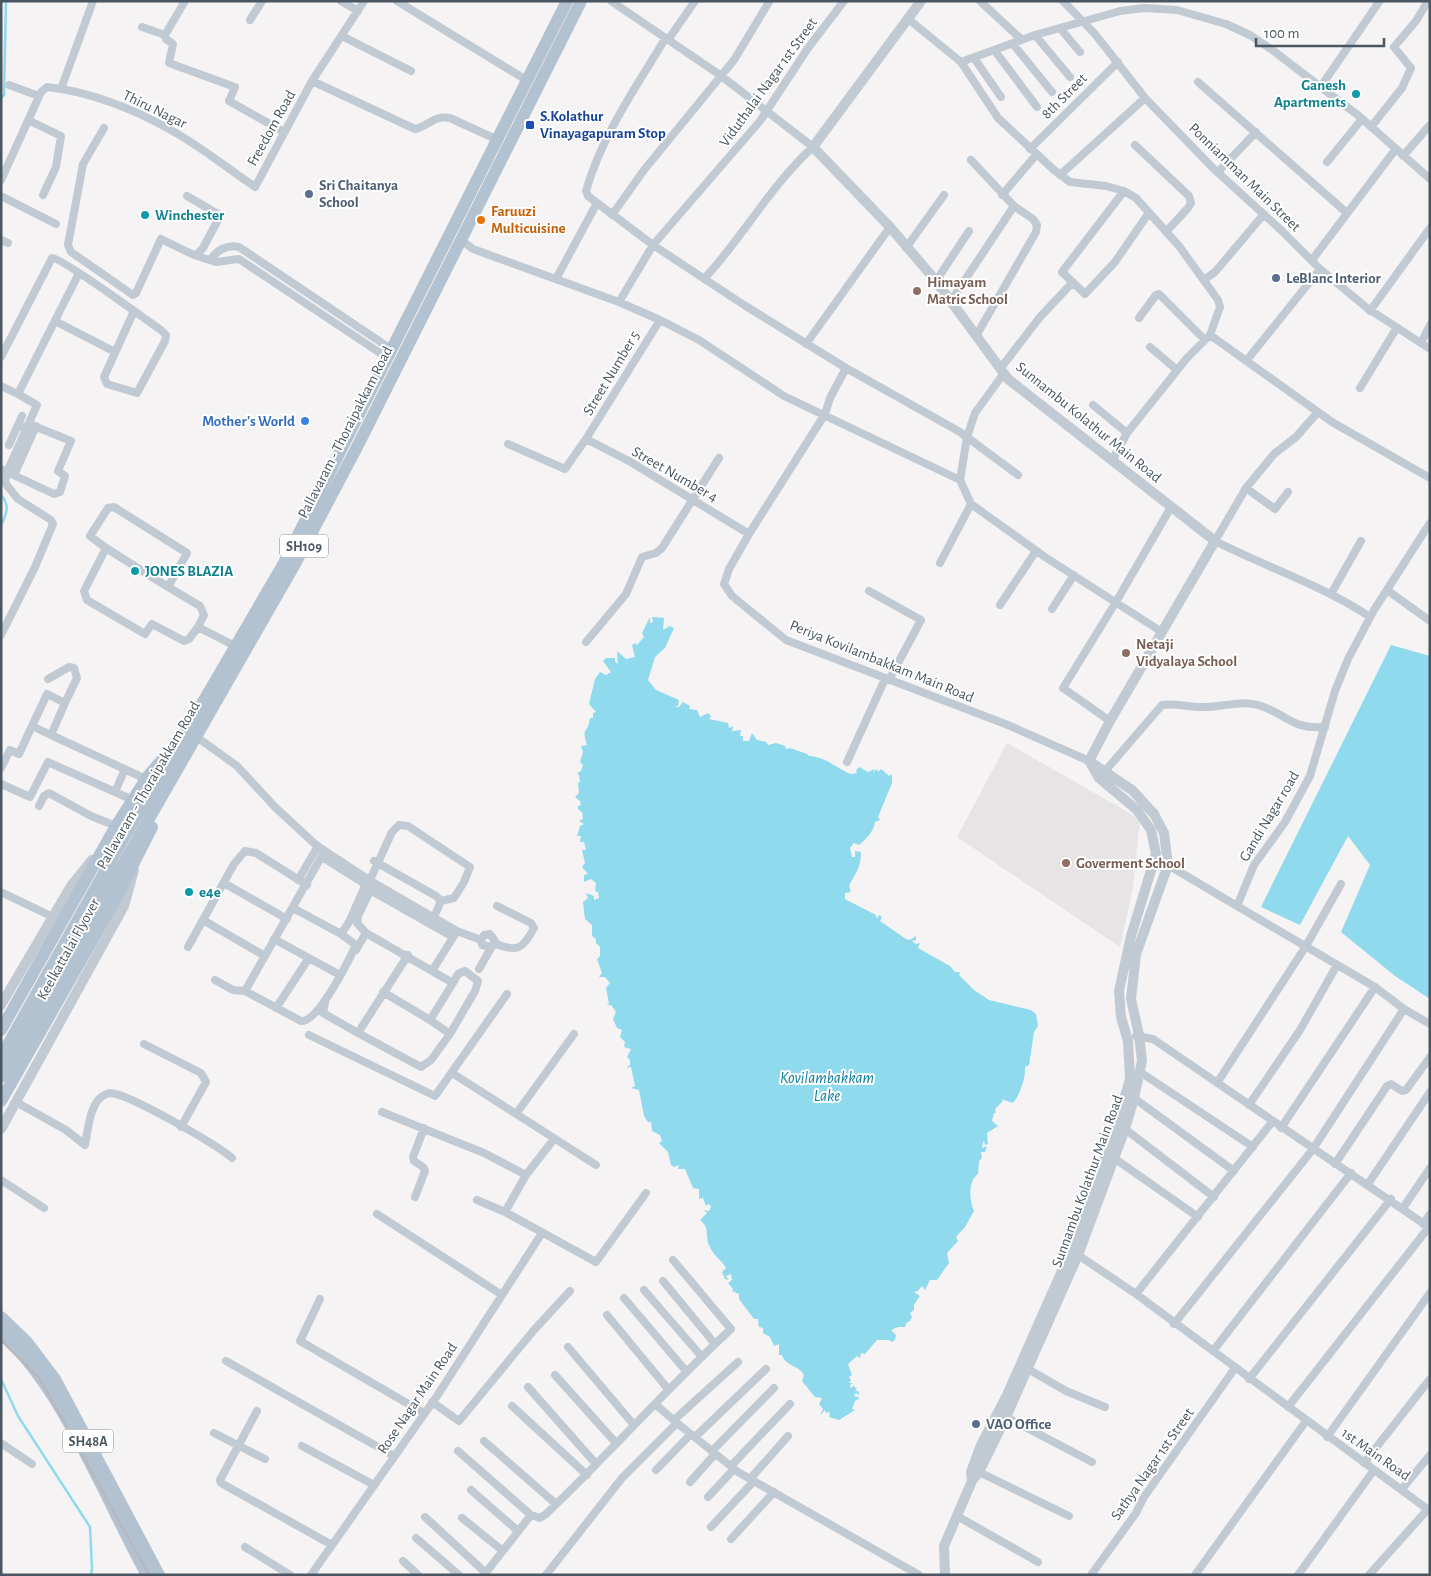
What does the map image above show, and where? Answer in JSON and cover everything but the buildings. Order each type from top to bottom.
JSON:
[{"type":"main road","name":"Pallavaram - Thoraipakkam Road","points":[[1,1077],[184,757],[187,735],[295,564],[461,240],[463,223],[498,140],[567,1]]},
{"type":"main road","name":"Pallavaram - Thoraipakkam Road","points":[[1,1057],[284,563],[388,353],[463,223],[581,1]]},
{"type":"main road","name":"Keelkattalai Flyover","points":[[1,1030],[116,826],[146,779],[187,735]]},
{"type":"main road","name":"Keelkattalai Flyover","points":[[1,1101],[113,904],[158,816],[184,757]]},
{"type":"main road","name":"SH48A","points":[[1,1317],[27,1342],[55,1379],[159,1575]]},
{"type":"main road","name":"SH48A","points":[[1,1332],[20,1349],[48,1389],[143,1573]]},
{"type":"street","points":[[1,180],[39,96],[47,87],[61,89],[93,1]]},
{"type":"street","points":[[165,35],[185,1]]},
{"type":"street","points":[[250,20],[262,1]]},
{"type":"street","points":[[341,1],[358,11]]},
{"type":"street","name":"Freedom Road","points":[[255,187],[312,81],[364,1]]},
{"type":"street","points":[[397,1],[528,81]]},
{"type":"street","points":[[696,1],[667,39],[629,99],[592,170],[586,191],[612,215],[704,279],[846,368],[968,437],[1018,475]]},
{"type":"street","name":"Viduthalai Nagar 1st Street","points":[[619,302],[653,245],[699,195],[766,112],[808,48],[844,1]]},
{"type":"street","points":[[704,279],[725,257],[780,183],[813,147],[920,1]]},
{"type":"street","points":[[980,1],[1022,40]]},
{"type":"street","points":[[1371,127],[1402,88],[1411,68],[1394,47],[1416,21],[1428,1]]},
{"type":"street","points":[[614,2],[720,75],[813,147]]},
{"type":"street","points":[[612,215],[622,198],[734,60],[769,2]]},
{"type":"street","name":"Ponniamman Main Street","points":[[1065,2],[1118,62],[1145,98],[1218,172],[1320,269],[1370,311],[1430,349]]},
{"type":"street","points":[[1322,88],[1324,82],[1378,2]]},
{"type":"street","points":[[961,62],[1035,35],[1120,11],[1144,8],[1177,10],[1205,18],[1250,36],[1275,52],[1362,119],[1430,179]]},
{"type":"street","points":[[908,18],[961,62],[998,118],[1060,175],[1070,182],[1106,186],[1124,191],[1136,198],[1205,279],[1218,300],[1220,307],[1207,337],[1177,370],[1127,433],[1112,461]]},
{"type":"street","points":[[142,28],[165,35],[173,44],[169,63],[236,87],[229,101],[284,132]]},
{"type":"street","points":[[1060,28],[1080,52]]},
{"type":"street","points":[[1035,35],[1070,77]]},
{"type":"street","points":[[342,36],[411,71]]},
{"type":"street","points":[[1013,44],[1052,92]]},
{"type":"street","points":[[995,51],[1037,107]]},
{"type":"street","points":[[974,58],[1001,98]]},
{"type":"street","name":"8th Street","points":[[1002,195],[1033,152],[1118,62]]},
{"type":"street","points":[[312,81],[411,128],[420,128],[435,118],[443,117],[450,118],[498,140]]},
{"type":"street","points":[[1198,82],[1348,213]]},
{"type":"street","points":[[10,84],[39,96]]},
{"type":"street","name":"Thiru Nagar","points":[[61,89],[118,105],[170,129],[255,187]]},
{"type":"street","points":[[1060,175],[1145,98]]},
{"type":"street","points":[[1326,162],[1362,119]]},
{"type":"street","points":[[28,120],[61,136],[56,167],[43,195]]},
{"type":"street","points":[[1403,156],[1430,125]]},
{"type":"street","points":[[104,128],[83,164],[68,245],[69,249],[133,294],[136,293],[160,239],[196,255],[221,262],[235,258],[243,260],[388,353]]},
{"type":"street","points":[[1218,172],[1256,132]]},
{"type":"street","points":[[1135,145],[1189,196],[1191,203],[1188,208],[1166,232]]},
{"type":"street","name":"Sunnambu Kolathur Main Road","points":[[813,147],[890,227],[936,281],[1008,379],[1215,541]]},
{"type":"street","points":[[1312,260],[1395,150]]},
{"type":"street","points":[[970,160],[1002,195],[1032,219],[1037,226],[1036,232],[976,336]]},
{"type":"street","points":[[1124,191],[1062,272],[1085,294],[1115,262],[1148,214]]},
{"type":"street","points":[[906,248],[944,195]]},
{"type":"street","points":[[1,196],[56,224]]},
{"type":"street","points":[[188,196],[218,214],[219,218],[203,248],[196,255]]},
{"type":"street","points":[[556,279],[597,203]]},
{"type":"street","points":[[950,301],[1014,206]]},
{"type":"street","points":[[1205,279],[1215,272],[1264,214]]},
{"type":"street","points":[[806,344],[890,227]]},
{"type":"street","points":[[1370,311],[1430,228]]},
{"type":"street","points":[[936,281],[969,231]]},
{"type":"street","points":[[461,240],[473,249],[619,302],[660,320],[698,340],[784,396],[960,480]]},
{"type":"street","points":[[211,259],[215,253],[229,246],[239,247],[388,353]]},
{"type":"street","points":[[1,357],[52,258],[57,258],[134,311],[166,335],[165,341],[137,393],[107,384],[104,381],[104,377],[134,311]]},
{"type":"street","points":[[1247,360],[1320,269]]},
{"type":"street","points":[[18,394],[79,273]]},
{"type":"street","points":[[1073,282],[1040,317],[975,413],[968,437],[960,480],[971,504],[1036,551],[1162,632]]},
{"type":"street","points":[[1139,318],[1156,295],[1159,294],[1207,337],[1247,360],[1332,422],[1430,478]]},
{"type":"street","name":"Street Number 5","points":[[508,444],[565,469],[586,440],[660,320]]},
{"type":"street","points":[[54,321],[115,352]]},
{"type":"street","points":[[1421,343],[1430,325]]},
{"type":"street","points":[[1360,388],[1396,328]]},
{"type":"street","points":[[1150,347],[1177,370]]},
{"type":"street","name":"Periya Kovilambakkam Main Road","points":[[846,368],[830,398],[825,414],[749,534],[729,568],[724,584],[732,596],[786,640],[1008,725],[1089,761]]},
{"type":"street","points":[[1,386],[37,404],[31,426],[4,478],[10,491],[18,499],[53,524],[1,636]]},
{"type":"street","points":[[1092,405],[1127,433]]},
{"type":"street","points":[[1089,761],[1110,721],[1246,488],[1274,454],[1296,437],[1318,412]]},
{"type":"street","points":[[9,445],[22,416]]},
{"type":"street","points":[[7,472],[54,494],[60,492],[65,476],[58,471],[71,441],[31,426],[18,425]]},
{"type":"street","name":"Street Number 4","points":[[586,440],[629,461],[749,534]]},
{"type":"street","points":[[586,642],[626,594],[642,557],[656,553],[662,548],[719,458]]},
{"type":"street","points":[[1246,488],[1274,509],[1288,492]]},
{"type":"street","points":[[940,563],[971,504]]},
{"type":"street","points":[[106,548],[84,591],[87,600],[144,634],[152,624],[184,641],[189,639],[198,627],[204,614],[200,606],[168,587],[106,548],[90,536],[104,512],[114,507],[187,553],[168,587]]},
{"type":"street","points":[[1110,721],[1063,688],[1171,507]]},
{"type":"street","name":"Gandi Nagar road","points":[[1237,906],[1254,865],[1285,822],[1310,776],[1335,691],[1348,659],[1372,613],[1426,539],[1430,523]]},
{"type":"street","points":[[1215,541],[1248,559],[1372,613]]},
{"type":"street","points":[[1331,594],[1361,541]]},
{"type":"street","points":[[1000,604],[1036,551]]},
{"type":"street","points":[[1052,609],[1074,576]]},
{"type":"street","points":[[1387,590],[1430,621]]},
{"type":"street","points":[[847,762],[887,679],[921,620],[869,591]]},
{"type":"street","points":[[198,627],[235,646]]},
{"type":"street","points":[[48,679],[69,667],[74,668],[77,672],[77,678],[51,735]]},
{"type":"street","points":[[1,768],[10,750],[19,754],[47,694],[66,703]]},
{"type":"street","points":[[1106,770],[1158,710],[1168,704],[1203,708],[1245,703],[1259,705],[1302,727],[1325,727]]},
{"type":"street","points":[[32,726],[146,779]]},
{"type":"street","points":[[187,735],[237,766],[275,807],[322,851],[362,882],[364,886],[349,922],[341,934]]},
{"type":"street","name":"Sunnambu Kolathur Main Road","points":[[945,1575],[944,1546],[972,1481],[979,1472],[1006,1418],[1028,1369],[1043,1326],[1125,1130],[1142,1061],[1139,1035],[1131,999],[1136,954],[1168,865],[1164,832],[1154,814],[1132,790],[1106,770],[1089,761]]},
{"type":"street","name":"Sunnambu Kolathur Main Road","points":[[1074,1253],[1130,1080],[1127,1039],[1121,1017],[1119,991],[1131,936],[1156,854],[1151,830],[1137,810],[1099,778],[1089,761]]},
{"type":"street","points":[[1,784],[30,797],[48,762],[133,800]]},
{"type":"street","points":[[115,792],[125,769]]},
{"type":"street","points":[[39,806],[44,796],[49,793],[91,816],[116,826]]},
{"type":"street","points":[[377,862],[442,901],[454,898],[464,882],[470,867],[408,826],[399,825],[392,832],[377,862],[357,923],[366,933],[408,955],[453,983]]},
{"type":"street","points":[[1,1005],[71,886],[108,842]]},
{"type":"street","points":[[188,948],[234,864],[245,851],[256,853],[307,885]]},
{"type":"street","points":[[298,880],[322,851]]},
{"type":"street","points":[[322,851],[371,884],[455,934],[481,940],[484,935],[488,934],[493,937],[492,945],[479,970]]},
{"type":"street","points":[[245,991],[307,885],[322,851]]},
{"type":"street","points":[[1,1129],[124,906],[140,852]]},
{"type":"street","points":[[1168,865],[1375,987],[1404,1009],[1430,1024]]},
{"type":"street","points":[[224,883],[287,919]]},
{"type":"street","points":[[371,884],[434,917],[455,934]]},
{"type":"street","points":[[1217,1083],[1306,946],[1341,884]]},
{"type":"street","points":[[1,892],[53,917]]},
{"type":"street","points":[[434,917],[442,901]]},
{"type":"street","points":[[492,945],[508,948],[519,947],[526,944],[534,928],[531,923],[497,906]]},
{"type":"street","points":[[215,980],[233,990],[245,991],[301,1021],[308,1020],[321,1007],[356,945],[341,934],[294,908]]},
{"type":"street","points":[[203,920],[265,956]]},
{"type":"street","points":[[366,933],[322,1011],[421,1067],[431,1060],[450,1034],[475,991],[478,981],[465,971],[458,974],[430,1020]]},
{"type":"street","points":[[432,971],[455,934]]},
{"type":"street","points":[[274,939],[340,975]]},
{"type":"street","points":[[358,1033],[408,955]]},
{"type":"street","points":[[276,1008],[308,958]]},
{"type":"street","points":[[1249,1105],[1300,1030],[1337,965]]},
{"type":"street","points":[[1281,1128],[1375,987]]},
{"type":"street","points":[[384,992],[450,1034]]},
{"type":"street","points":[[309,1036],[435,1096],[507,994]]},
{"type":"street","points":[[1174,1324],[1313,1149],[1404,1009]]},
{"type":"street","points":[[516,1114],[574,1034]]},
{"type":"street","points":[[1127,1039],[1139,1035],[1153,1039],[1272,1122],[1391,1199],[1427,1226]]},
{"type":"street","points":[[144,1044],[201,1073],[204,1077],[206,1082],[181,1127]]},
{"type":"street","points":[[1336,1164],[1388,1084],[1402,1091],[1406,1090],[1430,1057]]},
{"type":"street","points":[[1140,1072],[1253,1147]]},
{"type":"street","points":[[452,1073],[596,1165]]},
{"type":"street","points":[[1368,1184],[1430,1092]]},
{"type":"street","points":[[16,1102],[66,1130],[85,1145],[93,1111],[100,1097],[110,1093],[127,1098],[181,1127],[232,1158]]},
{"type":"street","points":[[1134,1098],[1234,1171]]},
{"type":"street","points":[[382,1112],[484,1153],[526,1175]]},
{"type":"street","points":[[1136,1294],[1272,1122]]},
{"type":"street","points":[[415,1198],[425,1171],[423,1167],[414,1161],[413,1157],[424,1128]]},
{"type":"street","points":[[1125,1130],[1214,1197]]},
{"type":"street","points":[[505,1212],[526,1175],[554,1139]]},
{"type":"street","points":[[1114,1158],[1198,1217]]},
{"type":"street","points":[[1403,1208],[1430,1168]]},
{"type":"street","points":[[1213,1351],[1351,1173]]},
{"type":"street","points":[[1,1180],[44,1208]]},
{"type":"street","points":[[477,1200],[505,1212],[596,1262],[646,1193]]},
{"type":"street","points":[[1249,1379],[1391,1199]]},
{"type":"street","points":[[377,1214],[502,1295]]},
{"type":"street","points":[[1288,1407],[1427,1226],[1430,1214]]},
{"type":"street","name":"Rose Nagar Main Road","points":[[311,1575],[432,1402],[542,1233]]},
{"type":"street","name":"1st Main Road","points":[[1074,1253],[1136,1294],[1327,1437],[1429,1510]]},
{"type":"street","points":[[458,1451],[531,1514],[540,1518],[556,1504],[587,1475],[686,1371],[732,1330],[673,1260]]},
{"type":"street","points":[[663,1281],[715,1344]]},
{"type":"street","points":[[644,1290],[702,1357]]},
{"type":"street","points":[[432,1402],[459,1421],[534,1330],[570,1291]]},
{"type":"street","points":[[1327,1437],[1430,1293]]},
{"type":"street","points":[[624,1298],[686,1371]]},
{"type":"street","points":[[320,1299],[300,1341],[424,1413]]},
{"type":"street","points":[[607,1315],[668,1389]]},
{"type":"street","name":"Sunnambu Kolathur Main Road","points":[[972,1481],[971,1472],[981,1445],[1043,1326]]},
{"type":"street","points":[[568,1347],[634,1424]]},
{"type":"street","points":[[226,1361],[394,1456]]},
{"type":"street","points":[[546,1575],[622,1478],[675,1421],[738,1362]]},
{"type":"street","name":"Sathya Nagar 1st Street","points":[[1091,1575],[1235,1368]]},
{"type":"street","points":[[656,1470],[766,1369]]},
{"type":"street","points":[[1028,1369],[1066,1391],[1105,1407]]},
{"type":"street","points":[[555,1375],[616,1443]]},
{"type":"street","points":[[1364,1463],[1430,1379]]},
{"type":"street","points":[[528,1387],[596,1464]]},
{"type":"street","points":[[690,1482],[713,1452],[774,1388]]},
{"type":"street","points":[[655,1404],[732,1467],[752,1480],[919,1575]]},
{"type":"street","points":[[708,1497],[732,1467],[790,1404]]},
{"type":"street","points":[[512,1406],[587,1475]]},
{"type":"street","points":[[257,1411],[220,1480],[222,1483],[332,1545]]},
{"type":"street","points":[[1006,1418],[1092,1462]]},
{"type":"street","points":[[1195,1575],[1306,1421]]},
{"type":"street","points":[[214,1433],[265,1459]]},
{"type":"street","points":[[711,1527],[788,1436]]},
{"type":"street","points":[[484,1440],[556,1504]]},
{"type":"street","points":[[1,1443],[32,1464]]},
{"type":"street","points":[[302,1446],[374,1485]]},
{"type":"street","points":[[1402,1490],[1430,1455]]},
{"type":"street","points":[[1298,1575],[1374,1470]]},
{"type":"street","points":[[979,1472],[1069,1516]]},
{"type":"street","points":[[471,1490],[518,1531]]},
{"type":"street","points":[[731,1539],[774,1492]]},
{"type":"street","points":[[1369,1575],[1429,1510]]},
{"type":"street","points":[[425,1517],[485,1574],[531,1514]]},
{"type":"street","points":[[957,1516],[1038,1562]]},
{"type":"street","points":[[462,1518],[503,1551]]},
{"type":"street","points":[[416,1538],[459,1575]]},
{"type":"street","points":[[245,1548],[290,1575]]},
{"type":"street","points":[[403,1561],[418,1575]]},
{"type":"shaded area","name":"Goverment School","points":[[1007,743],[1140,819],[1133,888],[1120,947],[957,837]]},
{"type":"water","name":"Kovilambakkam Lake","points":[[650,617],[650,623],[653,622],[652,617],[664,618],[663,630],[670,626],[674,628],[665,648],[655,657],[648,680],[656,690],[679,700],[678,706],[674,707],[679,707],[683,702],[690,706],[689,709],[697,710],[700,717],[708,713],[711,716],[709,719],[728,723],[729,728],[733,726],[732,731],[741,730],[740,736],[743,736],[743,741],[749,741],[752,733],[757,740],[766,742],[768,745],[776,743],[785,746],[786,749],[790,748],[809,756],[820,758],[850,774],[857,773],[856,771],[859,767],[868,772],[875,769],[873,773],[877,769],[878,772],[881,769],[889,776],[892,774],[892,783],[878,817],[880,820],[875,822],[871,832],[862,843],[859,845],[854,843],[850,848],[852,857],[855,857],[855,851],[861,852],[861,858],[849,886],[851,892],[845,893],[845,899],[876,915],[877,919],[879,915],[882,917],[880,921],[906,939],[910,940],[916,936],[916,940],[912,941],[916,944],[920,943],[918,948],[950,966],[955,972],[960,972],[959,975],[974,990],[989,1000],[1031,1010],[1036,1014],[1038,1026],[1034,1032],[1029,1065],[1025,1067],[1022,1086],[1013,1103],[1001,1099],[1003,1101],[995,1109],[996,1113],[994,1113],[992,1121],[998,1126],[987,1133],[988,1144],[985,1145],[983,1142],[982,1148],[987,1146],[985,1152],[981,1152],[982,1158],[979,1161],[978,1174],[972,1181],[970,1196],[974,1211],[965,1227],[956,1237],[958,1241],[947,1253],[949,1263],[937,1280],[930,1280],[925,1290],[922,1286],[918,1291],[914,1292],[920,1296],[914,1305],[914,1310],[910,1313],[912,1317],[910,1321],[906,1323],[905,1327],[891,1330],[896,1335],[895,1340],[892,1342],[889,1340],[877,1340],[865,1354],[861,1353],[860,1358],[857,1356],[848,1364],[852,1375],[849,1377],[851,1380],[849,1383],[853,1383],[850,1385],[851,1388],[855,1385],[854,1387],[857,1388],[855,1390],[859,1392],[859,1395],[856,1393],[854,1396],[860,1398],[855,1401],[852,1409],[855,1410],[839,1420],[829,1417],[830,1412],[826,1413],[825,1410],[820,1416],[823,1409],[819,1404],[822,1398],[815,1397],[802,1381],[804,1375],[799,1369],[786,1362],[782,1355],[779,1355],[779,1344],[774,1346],[770,1337],[763,1333],[763,1328],[759,1327],[758,1319],[754,1319],[739,1299],[739,1294],[732,1291],[733,1289],[728,1283],[732,1280],[731,1274],[726,1276],[729,1280],[725,1279],[722,1272],[726,1268],[711,1249],[705,1226],[700,1220],[707,1213],[704,1210],[709,1211],[711,1207],[709,1204],[706,1206],[703,1198],[699,1199],[699,1189],[693,1188],[685,1169],[678,1169],[679,1165],[674,1167],[671,1165],[668,1152],[659,1143],[662,1141],[660,1135],[652,1131],[651,1122],[648,1122],[644,1116],[639,1090],[631,1088],[635,1086],[631,1067],[626,1068],[630,1065],[630,1060],[627,1057],[631,1049],[624,1047],[625,1042],[620,1037],[622,1030],[617,1028],[613,1019],[616,1012],[611,1005],[606,1005],[609,1004],[606,988],[610,983],[605,977],[599,977],[602,973],[597,959],[600,956],[600,947],[592,936],[592,925],[585,919],[583,902],[588,898],[586,893],[594,896],[594,900],[599,898],[598,892],[595,891],[596,883],[591,879],[584,882],[584,875],[588,874],[582,867],[585,863],[582,850],[586,850],[584,842],[580,842],[581,836],[577,836],[580,826],[584,824],[579,821],[583,819],[582,812],[578,809],[578,806],[581,805],[580,801],[575,797],[579,793],[578,783],[580,782],[577,773],[581,771],[583,765],[580,762],[583,752],[581,746],[587,745],[585,733],[590,718],[593,718],[593,713],[596,712],[589,704],[595,679],[600,672],[606,675],[611,672],[603,661],[606,658],[615,658],[615,662],[618,664],[617,651],[626,659],[635,657],[632,645],[635,643],[637,645],[644,637],[642,633]]},
{"type":"water","points":[[1391,645],[1430,656],[1430,999],[1395,976],[1341,932],[1370,865],[1348,836],[1300,925],[1261,907]]},
{"type":"waterway","points":[[1,98],[4,95],[6,1]]},
{"type":"waterway","points":[[1,495],[7,506],[1,525]]},
{"type":"waterway","points":[[1,1379],[18,1416],[90,1527],[91,1575]]},
{"type":"railway","points":[[1,1340],[40,1379],[149,1575]]},
{"type":"place","name":"Ganesh Apartments","points":[[1356,94]]},
{"type":"place","name":"S.Kolathur Vinayagapuram Stop","points":[[530,125]]},
{"type":"place","name":"Sri Chaitanya School","points":[[309,194]]},
{"type":"place","name":"Winchester","points":[[145,215]]},
{"type":"place","name":"Faruuzi Multicuisine","points":[[481,220]]},
{"type":"place","name":"LeBlanc Interior","points":[[1276,278]]},
{"type":"place","name":"Himayam Matric School","points":[[917,291]]},
{"type":"place","name":"Mother's World","points":[[305,421]]},
{"type":"place","name":"JONES BLAZIA","points":[[135,571]]},
{"type":"place","name":"Netaji Vidyalaya School","points":[[1126,653]]},
{"type":"place","name":"Goverment School","points":[[1066,863]]},
{"type":"place","name":"e4e","points":[[189,892]]},
{"type":"place","name":"VAO Office","points":[[976,1424]]}]
